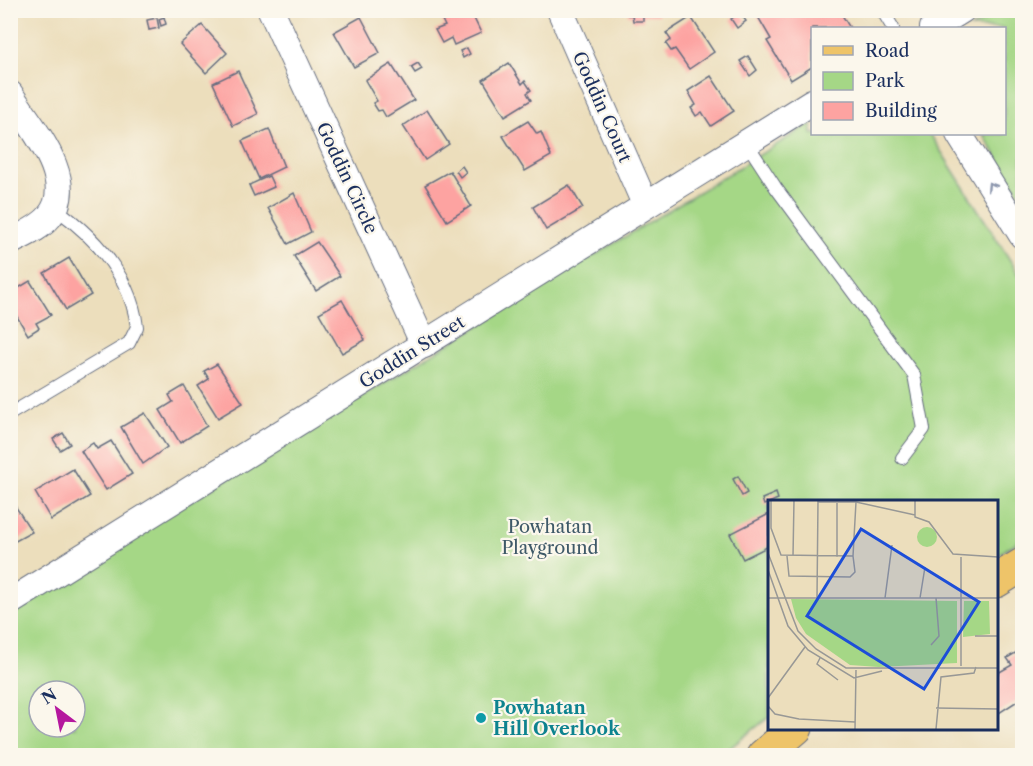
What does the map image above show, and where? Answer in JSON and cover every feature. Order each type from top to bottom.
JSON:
[{"type":"main road","points":[[997,580],[1023,565]]},
{"type":"main road","points":[[763,756],[795,730]]},
{"type":"street","name":"Goddin Circle","points":[[271,10],[424,345]]},
{"type":"street","name":"Goddin Court","points":[[560,10],[645,204]]},
{"type":"street","points":[[935,27],[962,10]]},
{"type":"street","points":[[10,94],[55,166],[60,191],[55,208],[44,222],[10,242]]},
{"type":"street","name":"Goddin Street","points":[[10,602],[424,345],[645,204],[811,103]]},
{"type":"street","points":[[960,135],[1023,235]]},
{"type":"lane","points":[[882,10],[892,27]]},
{"type":"lane","points":[[746,142],[776,188],[914,375],[924,429],[902,458]]},
{"type":"lane","points":[[10,414],[129,343],[137,327],[130,298],[105,253],[80,226],[55,208]]},
{"type":"green space","points":[[1000,11],[1022,11],[1022,198],[984,135],[1006,135],[1006,27],[973,27]]},
{"type":"green space","name":"Powhatan Playground","points":[[811,124],[811,135],[931,135],[1022,279],[1022,539],[997,555],[997,500],[768,500],[768,718],[721,755],[11,756],[11,610]]},
{"type":"building","points":[[437,10],[470,10],[481,33],[454,45],[451,38],[442,43],[435,30],[445,26]]},
{"type":"building","points":[[628,10],[658,10],[658,15],[643,15],[643,21],[633,21],[632,15],[628,15]]},
{"type":"building","points":[[754,10],[839,10],[849,27],[811,27],[811,68],[791,80],[767,41],[771,39]]},
{"type":"building","points":[[740,13],[746,21],[737,28],[731,19]]},
{"type":"building","points":[[164,17],[166,24],[161,26],[159,19]]},
{"type":"building","points":[[361,17],[380,53],[354,67],[334,32]]},
{"type":"building","points":[[691,17],[714,52],[689,69],[675,49],[671,51],[666,44],[671,40],[666,33]]},
{"type":"building","points":[[157,18],[159,28],[149,30],[147,20]]},
{"type":"building","points":[[202,25],[227,53],[206,73],[180,44]]},
{"type":"building","points":[[467,48],[470,54],[463,58],[460,51]]},
{"type":"building","points":[[748,56],[757,70],[750,76],[740,61]]},
{"type":"building","points":[[418,63],[422,69],[415,73],[411,67]]},
{"type":"building","points":[[509,63],[522,84],[525,81],[531,90],[527,93],[531,100],[505,116],[483,80]]},
{"type":"building","points":[[391,64],[414,100],[386,117],[382,110],[378,111],[373,103],[377,101],[365,80]]},
{"type":"building","points":[[238,71],[258,114],[233,126],[213,83]]},
{"type":"building","points":[[711,76],[734,111],[711,126],[702,112],[696,116],[691,108],[696,105],[688,91]]},
{"type":"building","points":[[427,110],[449,144],[425,160],[403,126]]},
{"type":"building","points":[[528,121],[537,134],[541,132],[551,156],[525,171],[503,136]]},
{"type":"building","points":[[269,129],[284,167],[259,179],[242,141]]},
{"type":"building","points":[[462,166],[466,172],[460,177],[456,171]]},
{"type":"building","points":[[450,171],[471,206],[447,221],[425,185]]},
{"type":"building","points":[[269,176],[274,187],[254,196],[249,185]]},
{"type":"building","points":[[569,185],[583,208],[546,230],[533,207]]},
{"type":"building","points":[[294,193],[311,232],[288,244],[268,208]]},
{"type":"building","points":[[317,242],[340,276],[316,291],[294,256]]},
{"type":"building","points":[[69,258],[91,295],[66,310],[44,273]]},
{"type":"building","points":[[30,281],[51,315],[36,323],[39,328],[28,335],[10,305],[10,293]]},
{"type":"building","points":[[342,300],[365,340],[342,353],[319,313]]},
{"type":"building","points":[[217,364],[243,403],[218,418],[198,386],[209,379],[204,371]]},
{"type":"building","points":[[184,386],[207,426],[180,443],[160,410],[173,402],[169,395]]},
{"type":"building","points":[[145,413],[167,447],[143,464],[121,427]]},
{"type":"building","points":[[63,433],[70,444],[60,450],[53,439]]},
{"type":"building","points":[[111,441],[132,474],[106,490],[81,451],[93,443],[97,449]]},
{"type":"building","points":[[73,469],[90,496],[51,520],[35,492]]},
{"type":"building","points":[[738,476],[747,493],[742,496],[733,479]]},
{"type":"building","points":[[776,493],[778,499],[768,500],[768,503],[764,505],[762,499]]},
{"type":"building","points":[[10,498],[32,532],[10,544]]},
{"type":"building","points":[[768,515],[768,546],[743,559],[730,534]]},
{"type":"building","points":[[1022,649],[1022,698],[999,713],[997,712],[997,673],[1012,665],[1007,658]]},
{"type":"place","name":"Powhatan Hill Overlook","points":[[481,718]]}]
